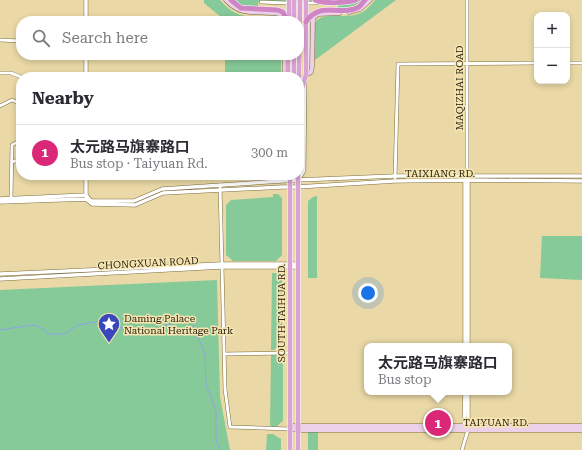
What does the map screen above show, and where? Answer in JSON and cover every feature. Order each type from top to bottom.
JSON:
[{"type":"highway","points":[[231,0],[241,8],[278,10],[283,12],[285,16]]},
{"type":"highway","points":[[315,0],[318,2],[346,2],[356,0]]},
{"type":"highway","points":[[306,22],[315,12],[323,9],[352,9],[360,6],[365,0]]},
{"type":"main road","points":[[226,0],[233,7],[243,12],[261,11],[279,14],[282,16]]},
{"type":"main road","points":[[294,0],[294,16]]},
{"type":"main road","points":[[300,0],[300,16]]},
{"type":"main road","points":[[305,78],[311,72],[312,67],[313,18],[318,14],[335,7],[354,12],[370,0]]},
{"type":"main road","points":[[287,16],[288,1]]},
{"type":"main road","points":[[304,81],[307,1]]},
{"type":"main road","points":[[285,60],[287,72]]},
{"type":"main road","points":[[287,72],[288,60]]},
{"type":"main road","points":[[294,60],[294,72]]},
{"type":"main road","points":[[299,60],[299,72]]},
{"type":"main road","name":"SOUTH TAIHUA RD.","points":[[290,180],[290,450]]},
{"type":"main road","name":"SOUTH TAIHUA RD.","points":[[297,180],[298,450]]},
{"type":"main road","name":"TAIYUAN RD.","points":[[290,427],[466,428],[582,426]]},
{"type":"main road","name":"TAIYUAN RD.","points":[[466,428],[582,430]]},
{"type":"street","points":[[86,0],[86,16]]},
{"type":"street","name":"MAQIZHAI ROAD","points":[[467,0],[468,343]]},
{"type":"street","points":[[261,11],[261,2],[288,1]]},
{"type":"street","points":[[307,1],[335,7]]},
{"type":"street","points":[[0,40],[16,40]]},
{"type":"street","points":[[86,60],[86,72]]},
{"type":"street","points":[[570,63],[582,63]]},
{"type":"street","points":[[395,181],[398,64],[534,64]]},
{"type":"street","points":[[0,73],[11,73],[16,75]]},
{"type":"street","points":[[304,171],[305,78]]},
{"type":"street","points":[[0,106],[12,100],[16,102]]},
{"type":"street","points":[[11,198],[12,145],[16,143]]},
{"type":"street","points":[[12,162],[16,161]]},
{"type":"street","name":"TAIXIANG RD.","points":[[304,178],[395,176],[582,181]]},
{"type":"street","name":"TAIXIANG RD.","points":[[295,180],[290,184],[297,187],[395,181],[582,176]]},
{"type":"street","name":"MAQIZHAI ROAD","points":[[465,343],[467,179]]},
{"type":"street","points":[[86,180],[86,197],[92,204],[135,205],[163,193],[290,184]]},
{"type":"street","points":[[0,199],[86,197],[91,201],[134,201],[162,189],[220,185],[290,184]]},
{"type":"street","points":[[220,185],[225,389],[230,427],[290,427]]},
{"type":"street","points":[[0,202],[86,197]]},
{"type":"street","name":"CHONGXUAN ROAD","points":[[0,279],[221,265]]},
{"type":"street","name":"CHONGXUAN ROAD","points":[[0,274],[221,265],[297,266]]},
{"type":"street","points":[[224,354],[290,353]]},
{"type":"street","points":[[464,395],[466,428]]},
{"type":"street","points":[[462,450],[466,428],[468,395]]},
{"type":"green space","points":[[204,0],[220,0],[233,11],[245,16],[220,16],[204,3]]},
{"type":"green space","points":[[233,0],[364,0],[352,6],[338,8],[338,3],[258,2],[258,7],[244,7]]},
{"type":"green space","points":[[375,0],[396,0],[315,60],[315,23],[318,19],[328,16],[347,16],[361,13]]},
{"type":"green space","points":[[225,60],[281,60],[281,72],[225,72]]},
{"type":"green space","points":[[273,194],[278,194],[282,198],[282,255],[276,261],[233,261],[226,255],[226,205],[231,200],[273,197]]},
{"type":"green space","points":[[317,196],[317,278],[308,278],[308,201]]},
{"type":"green space","points":[[542,236],[582,236],[582,280],[540,278]]},
{"type":"green space","points":[[272,273],[276,273],[282,278],[282,342],[274,350],[271,350]]},
{"type":"green space","name":"Daming Palace National Heritage Park","points":[[217,280],[220,397],[230,450],[0,450],[0,290]]},
{"type":"green space","points":[[271,355],[275,355],[283,362],[283,421],[276,427],[272,427],[270,425]]},
{"type":"green space","points":[[308,432],[318,432],[318,450],[308,450]]},
{"type":"green space","points":[[267,434],[273,434],[281,439],[281,450],[266,450]]},
{"type":"waterway","points":[[0,330],[33,325],[40,327],[49,334],[64,334],[78,325],[101,321],[138,333],[147,334],[156,332],[178,319],[184,319],[192,322],[205,354],[206,385],[216,410],[216,440],[220,450]]},
{"type":"place","name":"Daming Palace National Heritage Park","points":[[109,344]]},
{"type":"place","name":"太元路马旗寨路口","points":[[438,423]]}]
